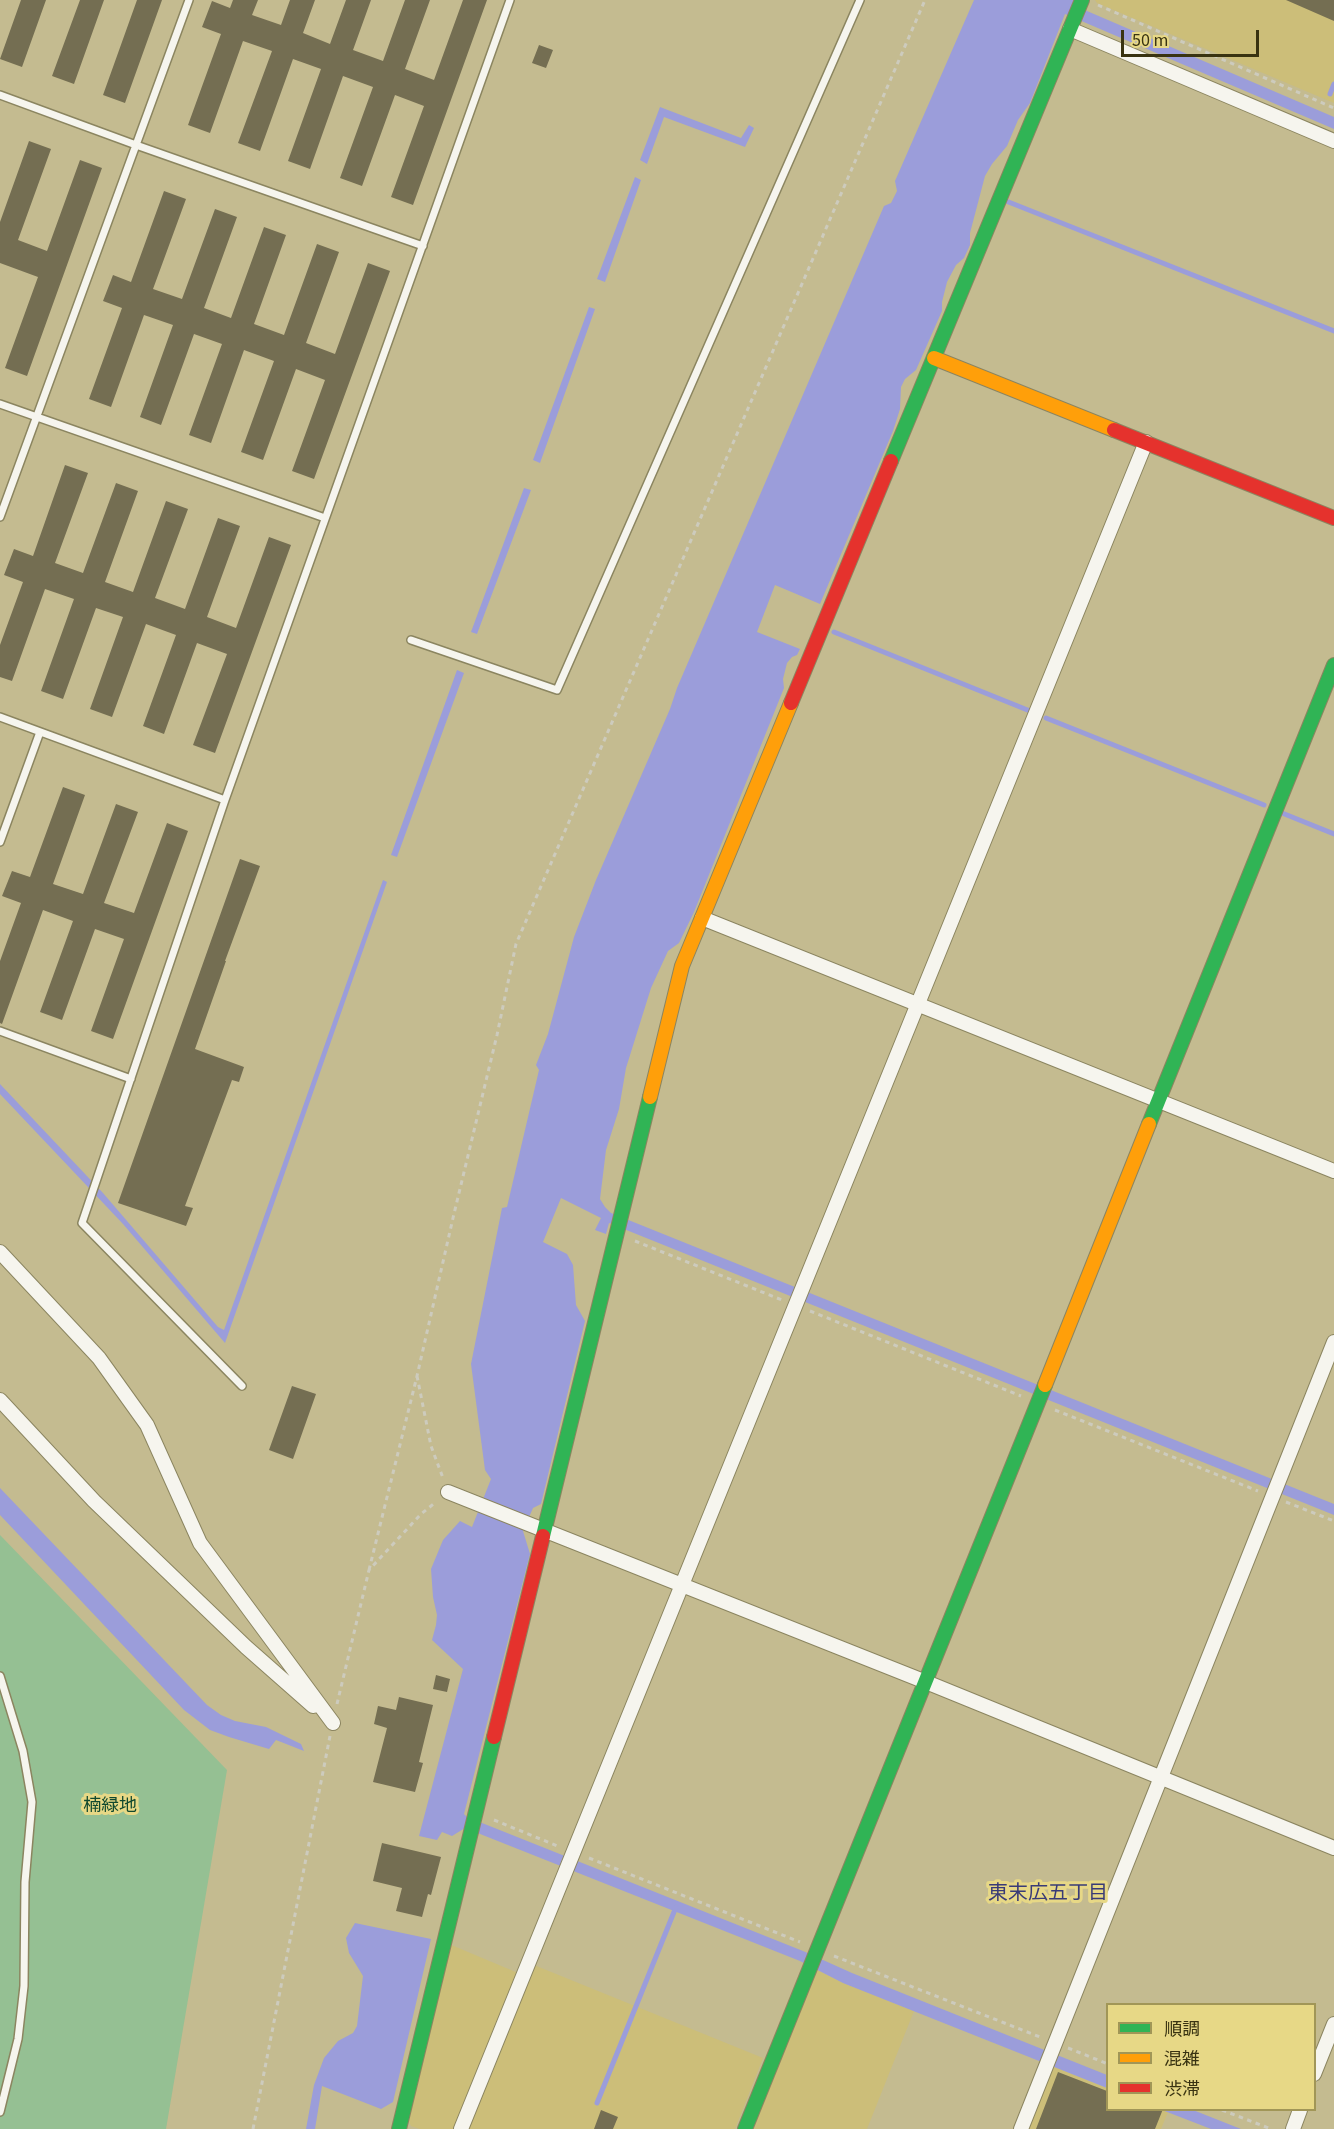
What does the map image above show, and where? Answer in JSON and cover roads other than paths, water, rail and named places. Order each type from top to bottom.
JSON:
[{"type":"street","points":[[399,2129],[471,1833],[539,1527],[617,1232],[682,966],[1082,0]]},
{"type":"street","points":[[1070,29],[1334,141]]},
{"type":"street","points":[[934,358],[1334,518]]},
{"type":"street","points":[[461,2129],[1146,442]]},
{"type":"street","points":[[745,2129],[926,1683],[1157,1100],[1334,665]]},
{"type":"street","points":[[702,918],[1334,1171]]},
{"type":"street","points":[[0,1252],[99,1358],[147,1425],[200,1544],[333,1723],[246,1647],[94,1501],[0,1400]]},
{"type":"street","points":[[1021,2129],[1334,1342]]},
{"type":"street","points":[[448,1492],[1334,1848]]},
{"type":"street","points":[[1316,2069],[1334,2024]]},
{"type":"street","points":[[1293,2129],[1299,2111]]},
{"type":"lane","points":[[0,517],[189,0]]},
{"type":"lane","points":[[242,1386],[82,1223],[225,800],[510,0]]},
{"type":"lane","points":[[411,640],[557,690],[860,0]]},
{"type":"lane","points":[[0,95],[423,246]]},
{"type":"lane","points":[[0,404],[325,518]]},
{"type":"lane","points":[[0,717],[225,800]]},
{"type":"lane","points":[[0,842],[40,732]]},
{"type":"lane","points":[[0,1031],[131,1079]]},
{"type":"lane","points":[[0,1676],[23,1751],[32,1802],[25,1882],[23,1997],[18,2039],[0,2112]]},
{"type":"water","points":[[974,0],[1074,0],[1073,5],[1334,117],[1334,129],[1065,14],[1030,103],[1018,120],[1007,146],[985,176],[970,233],[970,245],[947,282],[942,311],[916,370],[905,379],[901,387],[900,409],[893,431],[820,604],[775,585],[757,632],[800,649],[797,655],[787,663],[783,679],[784,688],[694,912],[679,943],[668,951],[651,988],[626,1068],[619,1109],[606,1150],[600,1199],[611,1213],[1334,1504],[1334,1515],[609,1223],[606,1234],[595,1230],[601,1218],[561,1198],[543,1242],[567,1254],[573,1265],[576,1305],[585,1321],[541,1504],[533,1508],[523,1531],[530,1554],[464,1814],[1106,2075],[1106,2088],[843,1983],[800,1961],[465,1828],[452,1836],[442,1832],[437,1840],[419,1836],[463,1669],[432,1640],[437,1615],[431,1569],[443,1540],[460,1521],[472,1527],[491,1479],[485,1470],[471,1364],[502,1208],[507,1207],[539,1070],[536,1065],[548,1034],[574,937],[596,880],[884,206],[891,203],[897,191],[895,181]]},
{"type":"water","points":[[660,107],[741,138],[749,125],[754,128],[745,147],[664,117],[647,164],[640,160]]},
{"type":"water","points":[[635,177],[641,180],[605,282],[597,279]]},
{"type":"water","points":[[589,307],[595,309],[540,463],[533,460]]},
{"type":"water","points":[[524,488],[531,490],[477,634],[471,632]]},
{"type":"water","points":[[457,670],[464,673],[397,857],[391,855]]},
{"type":"water","points":[[383,880],[387,882],[225,1343],[123,1224],[0,1094],[0,1084],[103,1193],[218,1327],[224,1330]]},
{"type":"water","points":[[0,1488],[207,1705],[235,1721],[266,1727],[301,1744],[304,1751],[276,1740],[269,1749],[229,1737],[210,1730],[184,1710],[0,1515]]},
{"type":"water","points":[[355,1923],[431,1939],[393,2102],[381,2109],[322,2086],[315,2129],[306,2129],[314,2085],[324,2058],[338,2041],[353,2033],[357,2026],[363,1976],[349,1953],[346,1938]]},
{"type":"water","points":[[1165,2111],[1196,2111],[1241,2129],[1211,2129]]},
{"type":"waterway","points":[[1330,94],[1334,84]]},
{"type":"waterway","points":[[1006,201],[1334,331]]},
{"type":"waterway","points":[[834,632],[1030,711]]},
{"type":"waterway","points":[[1046,718],[1264,805]]},
{"type":"waterway","points":[[1282,813],[1334,834]]},
{"type":"waterway","points":[[597,2103],[676,1907]]},
{"type":"district","name":"東末広五丁目","points":[[1048,1895]]},
{"type":"park label","name":"楠緑地","points":[[110,1807]]}]
